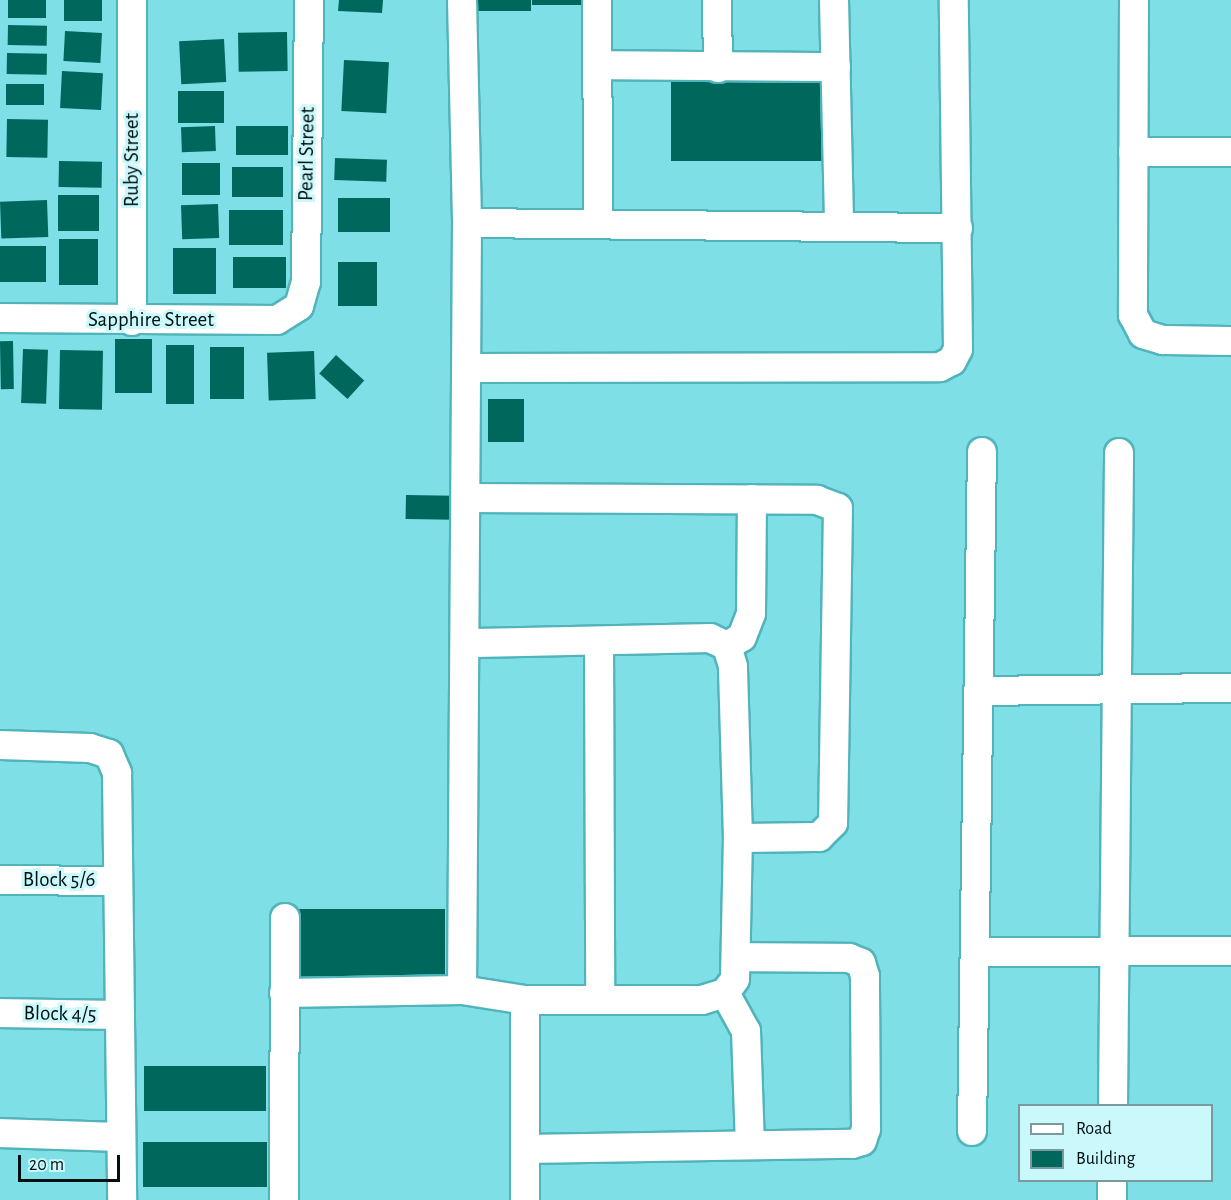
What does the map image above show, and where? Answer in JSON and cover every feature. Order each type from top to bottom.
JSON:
[{"type":"street","name":"Ruby Street","points":[[132,0],[132,321]]},
{"type":"street","name":"Pearl Street","points":[[298,306],[306,282],[309,0]]},
{"type":"street","points":[[462,0],[467,223],[462,990]]},
{"type":"street","points":[[597,0],[597,224]]},
{"type":"street","points":[[717,0],[718,68]]},
{"type":"street","points":[[834,0],[839,225]]},
{"type":"street","points":[[467,368],[940,367],[952,361],[958,349],[954,0]]},
{"type":"street","points":[[1134,0],[1133,315],[1143,334],[1163,340],[1231,341]]},
{"type":"street","points":[[597,65],[836,68]]},
{"type":"street","points":[[1133,152],[1231,152]]},
{"type":"street","points":[[467,223],[958,228]]},
{"type":"street","name":"Sapphire Street","points":[[0,318],[132,321],[277,320],[298,306]]},
{"type":"street","points":[[972,1131],[982,452]]},
{"type":"street","points":[[1113,1104],[1119,453]]},
{"type":"street","points":[[467,498],[817,500],[835,505],[839,512],[835,813],[829,830],[819,837],[738,838]]},
{"type":"street","points":[[727,646],[742,637],[751,614],[752,499]]},
{"type":"street","points":[[284,993],[462,990],[525,1000],[702,1000],[725,993],[735,979],[738,838],[733,666],[727,646],[710,638],[466,643]]},
{"type":"street","points":[[599,641],[600,999]]},
{"type":"street","points":[[978,691],[1231,688]]},
{"type":"street","points":[[0,745],[90,748],[110,754],[117,773],[122,1200]]},
{"type":"street","name":"Block 5/6","points":[[0,880],[118,881]]},
{"type":"street","points":[[284,1200],[285,918]]},
{"type":"street","points":[[975,952],[1231,951]]},
{"type":"street","points":[[525,1149],[862,1141],[866,1129],[865,976],[861,963],[849,958],[736,957]]},
{"type":"street","points":[[725,993],[741,1019],[748,1045],[750,1145]]},
{"type":"street","points":[[525,1000],[525,1200]]},
{"type":"street","name":"Block 4/5","points":[[0,1013],[120,1015]]},
{"type":"street","points":[[0,1133],[121,1137]]},
{"type":"building","points":[[8,0],[46,0],[46,18],[8,18]]},
{"type":"building","points":[[64,0],[102,0],[102,21],[64,21]]},
{"type":"building","points":[[339,0],[383,0],[382,13],[338,11]]},
{"type":"building","points":[[473,0],[531,0],[531,11],[473,11]]},
{"type":"building","points":[[532,0],[587,0],[587,5],[532,5]]},
{"type":"building","points":[[8,25],[47,26],[47,46],[8,45]]},
{"type":"building","points":[[65,31],[102,33],[100,63],[63,61]]},
{"type":"building","points":[[287,32],[288,71],[239,72],[238,33]]},
{"type":"building","points":[[224,39],[226,82],[181,84],[179,41]]},
{"type":"building","points":[[7,53],[47,54],[47,75],[7,74]]},
{"type":"building","points":[[344,60],[389,62],[386,113],[341,111]]},
{"type":"building","points":[[671,69],[825,69],[825,161],[671,161]]},
{"type":"building","points":[[62,71],[103,73],[101,110],[60,108]]},
{"type":"building","points":[[6,84],[44,84],[44,105],[6,105]]},
{"type":"building","points":[[178,91],[224,91],[224,123],[178,123]]},
{"type":"building","points":[[7,119],[48,120],[47,158],[6,157]]},
{"type":"building","points":[[215,126],[216,151],[182,152],[181,127]]},
{"type":"building","points":[[236,126],[288,126],[288,155],[236,155]]},
{"type":"building","points":[[335,158],[387,160],[386,182],[334,180]]},
{"type":"building","points":[[59,161],[102,162],[102,188],[59,187]]},
{"type":"building","points":[[182,163],[220,163],[220,195],[182,195]]},
{"type":"building","points":[[232,167],[283,167],[283,197],[232,197]]},
{"type":"building","points":[[58,195],[99,195],[99,231],[58,231]]},
{"type":"building","points":[[338,198],[390,198],[390,232],[338,232]]},
{"type":"building","points":[[47,200],[48,237],[1,239],[0,202]]},
{"type":"building","points":[[218,204],[219,238],[182,239],[181,205]]},
{"type":"building","points":[[229,210],[283,210],[283,245],[229,245]]},
{"type":"building","points":[[59,239],[98,239],[98,285],[59,285]]},
{"type":"building","points":[[0,246],[46,246],[46,282],[0,282]]},
{"type":"building","points":[[173,248],[216,248],[216,294],[173,294]]},
{"type":"building","points":[[233,257],[286,257],[286,288],[233,288]]},
{"type":"building","points":[[338,262],[377,262],[377,306],[338,306]]},
{"type":"building","points":[[115,339],[152,339],[152,393],[115,393]]},
{"type":"building","points":[[0,341],[13,341],[14,389],[1,389]]},
{"type":"building","points":[[166,345],[194,345],[194,404],[166,404]]},
{"type":"building","points":[[210,347],[244,347],[244,399],[210,399]]},
{"type":"building","points":[[23,349],[48,350],[46,404],[21,403]]},
{"type":"building","points":[[60,350],[103,351],[102,410],[59,409]]},
{"type":"building","points":[[314,351],[316,399],[269,401],[267,353]]},
{"type":"building","points":[[336,355],[364,380],[348,399],[319,374]]},
{"type":"building","points":[[488,399],[524,399],[524,442],[488,442]]},
{"type":"building","points":[[406,495],[454,496],[454,520],[406,519]]},
{"type":"building","points":[[295,909],[445,909],[445,979],[295,979]]},
{"type":"building","points":[[144,1066],[266,1066],[266,1111],[144,1111]]},
{"type":"building","points":[[143,1142],[267,1142],[267,1187],[143,1187]]}]
